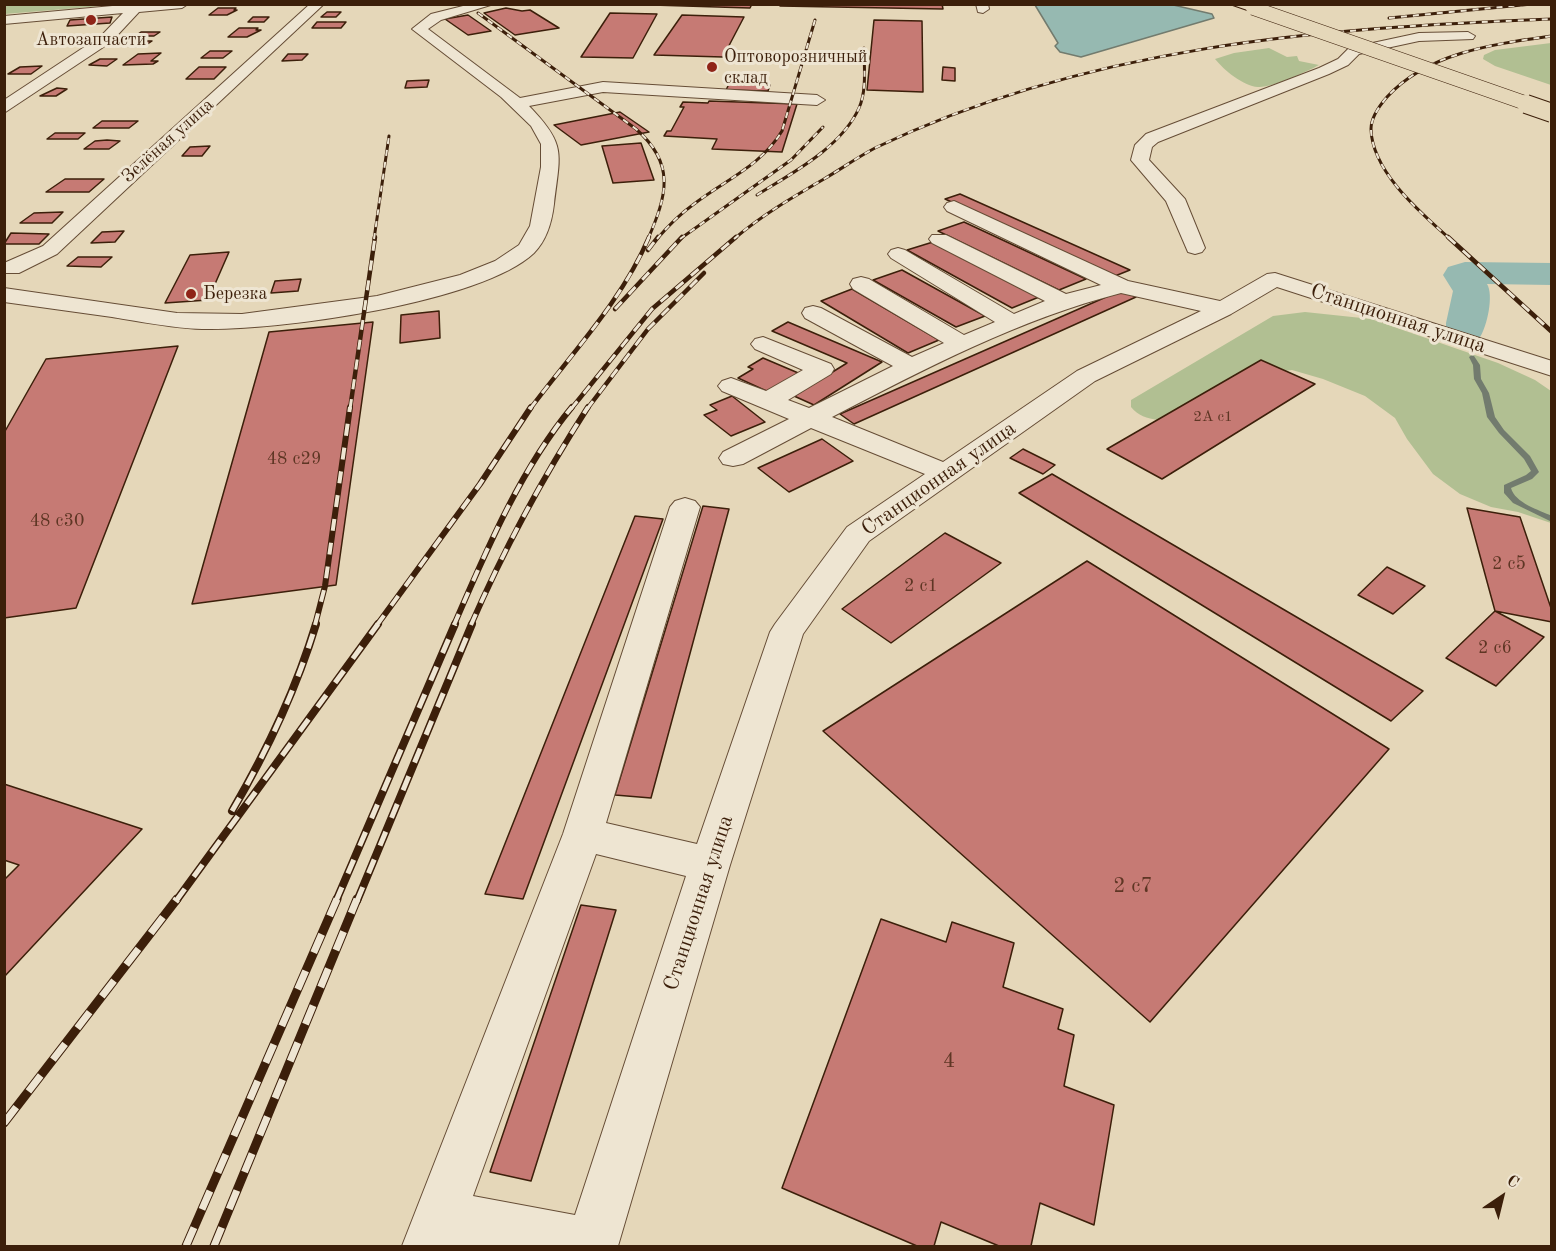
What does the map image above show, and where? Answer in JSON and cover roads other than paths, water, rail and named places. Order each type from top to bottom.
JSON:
[{"type":"main road","points":[[1236,4],[1551,113]]},
{"type":"main road","points":[[1275,4],[1551,99]]},
{"type":"street","points":[[4,20],[182,4]]},
{"type":"street","name":"Зелёная улица","points":[[11,268],[50,250],[318,4]]},
{"type":"street","points":[[4,295],[172,320],[222,322],[283,318],[367,304],[436,289],[487,273],[525,250],[535,238],[544,210],[552,150],[548,139],[517,103],[419,29],[436,17],[481,5]]},
{"type":"street","points":[[4,108],[106,39],[134,9]]},
{"type":"street","points":[[1195,248],[1179,206],[1166,188],[1146,170],[1140,160],[1144,145],[1152,138],[1324,71],[1343,62],[1354,51],[1419,37],[1468,36]]},
{"type":"street","points":[[517,103],[603,87],[817,100]]},
{"type":"street","points":[[954,207],[1121,286],[1223,309]]},
{"type":"street","points":[[939,239],[1063,301]]},
{"type":"street","points":[[898,254],[1012,322]]},
{"type":"street","name":"Станционная улица","points":[[592,1246],[710,865],[787,632],[858,534],[1086,376],[1223,309],[1275,279],[1551,369]]},
{"type":"street","points":[[861,284],[963,344]]},
{"type":"street","points":[[733,458],[911,366],[1063,301],[1121,286]]},
{"type":"street","points":[[813,313],[911,366]]},
{"type":"street","points":[[764,344],[822,369],[768,401]]},
{"type":"street","points":[[731,386],[946,473]]},
{"type":"street","points":[[592,1246],[433,1231],[583,834],[685,507]]},
{"type":"street","points":[[583,834],[710,865]]},
{"type":"water","points":[[1169,4],[1212,14],[1214,18],[1081,57],[1060,52],[1055,46],[1058,43],[1035,5]]},
{"type":"waterway","points":[[1466,329],[1472,291],[1461,275],[1465,273],[1552,274]]},
{"type":"waterway","points":[[1472,357],[1477,365],[1478,379],[1486,393],[1491,417],[1527,458],[1535,472],[1507,487],[1508,493],[1516,501],[1552,520]]},
{"type":"railway","points":[[1389,18],[1532,4]]},
{"type":"railway","points":[[478,13],[636,129],[649,142],[657,155],[664,181],[660,208],[648,239]]},
{"type":"railway","points":[[734,239],[778,207],[875,148],[956,114],[1038,86],[1121,65],[1206,49],[1292,37],[1378,29],[1552,19]]},
{"type":"railway","points":[[657,239],[684,212],[764,154],[782,131],[815,20]]},
{"type":"railway","points":[[1450,239],[1413,204],[1389,176],[1373,145],[1371,125],[1374,116],[1387,97],[1404,82],[1442,60],[1486,47],[1552,36]]},
{"type":"railway","points":[[757,195],[814,158],[828,147],[851,122],[862,101],[864,48]]},
{"type":"railway","points":[[680,239],[791,160],[823,127]]},
{"type":"railway","points":[[374,239],[389,136]]},
{"type":"railway","points":[[350,409],[375,237]]},
{"type":"railway","points":[[530,409],[610,305],[638,261],[649,237]]},
{"type":"railway","points":[[648,250],[658,237]]},
{"type":"railway","points":[[571,409],[652,309],[736,237]]},
{"type":"railway","points":[[1448,237],[1552,332]]},
{"type":"railway","points":[[615,309],[680,239]]},
{"type":"railway","points":[[587,409],[648,329],[704,273]]},
{"type":"railway","points":[[315,625],[325,586],[350,407]]},
{"type":"railway","points":[[377,625],[480,484],[531,407]]},
{"type":"railway","points":[[454,625],[520,484],[553,431],[572,407]]},
{"type":"railway","points":[[471,625],[525,514],[588,407]]},
{"type":"railway","points":[[232,811],[280,720],[316,624]]},
{"type":"railway","points":[[176,901],[378,624]]},
{"type":"railway","points":[[336,901],[455,624]]},
{"type":"railway","points":[[357,901],[472,624]]},
{"type":"railway","points":[[4,1123],[177,899]]},
{"type":"railway","points":[[186,1246],[337,899]]},
{"type":"railway","points":[[214,1246],[357,899]]},
{"type":"place","name":"Автозапчасти","points":[[91,20]]},
{"type":"place","name":"Оптоворозничный склад","points":[[712,67]]},
{"type":"place","name":"Березка","points":[[191,294]]}]
